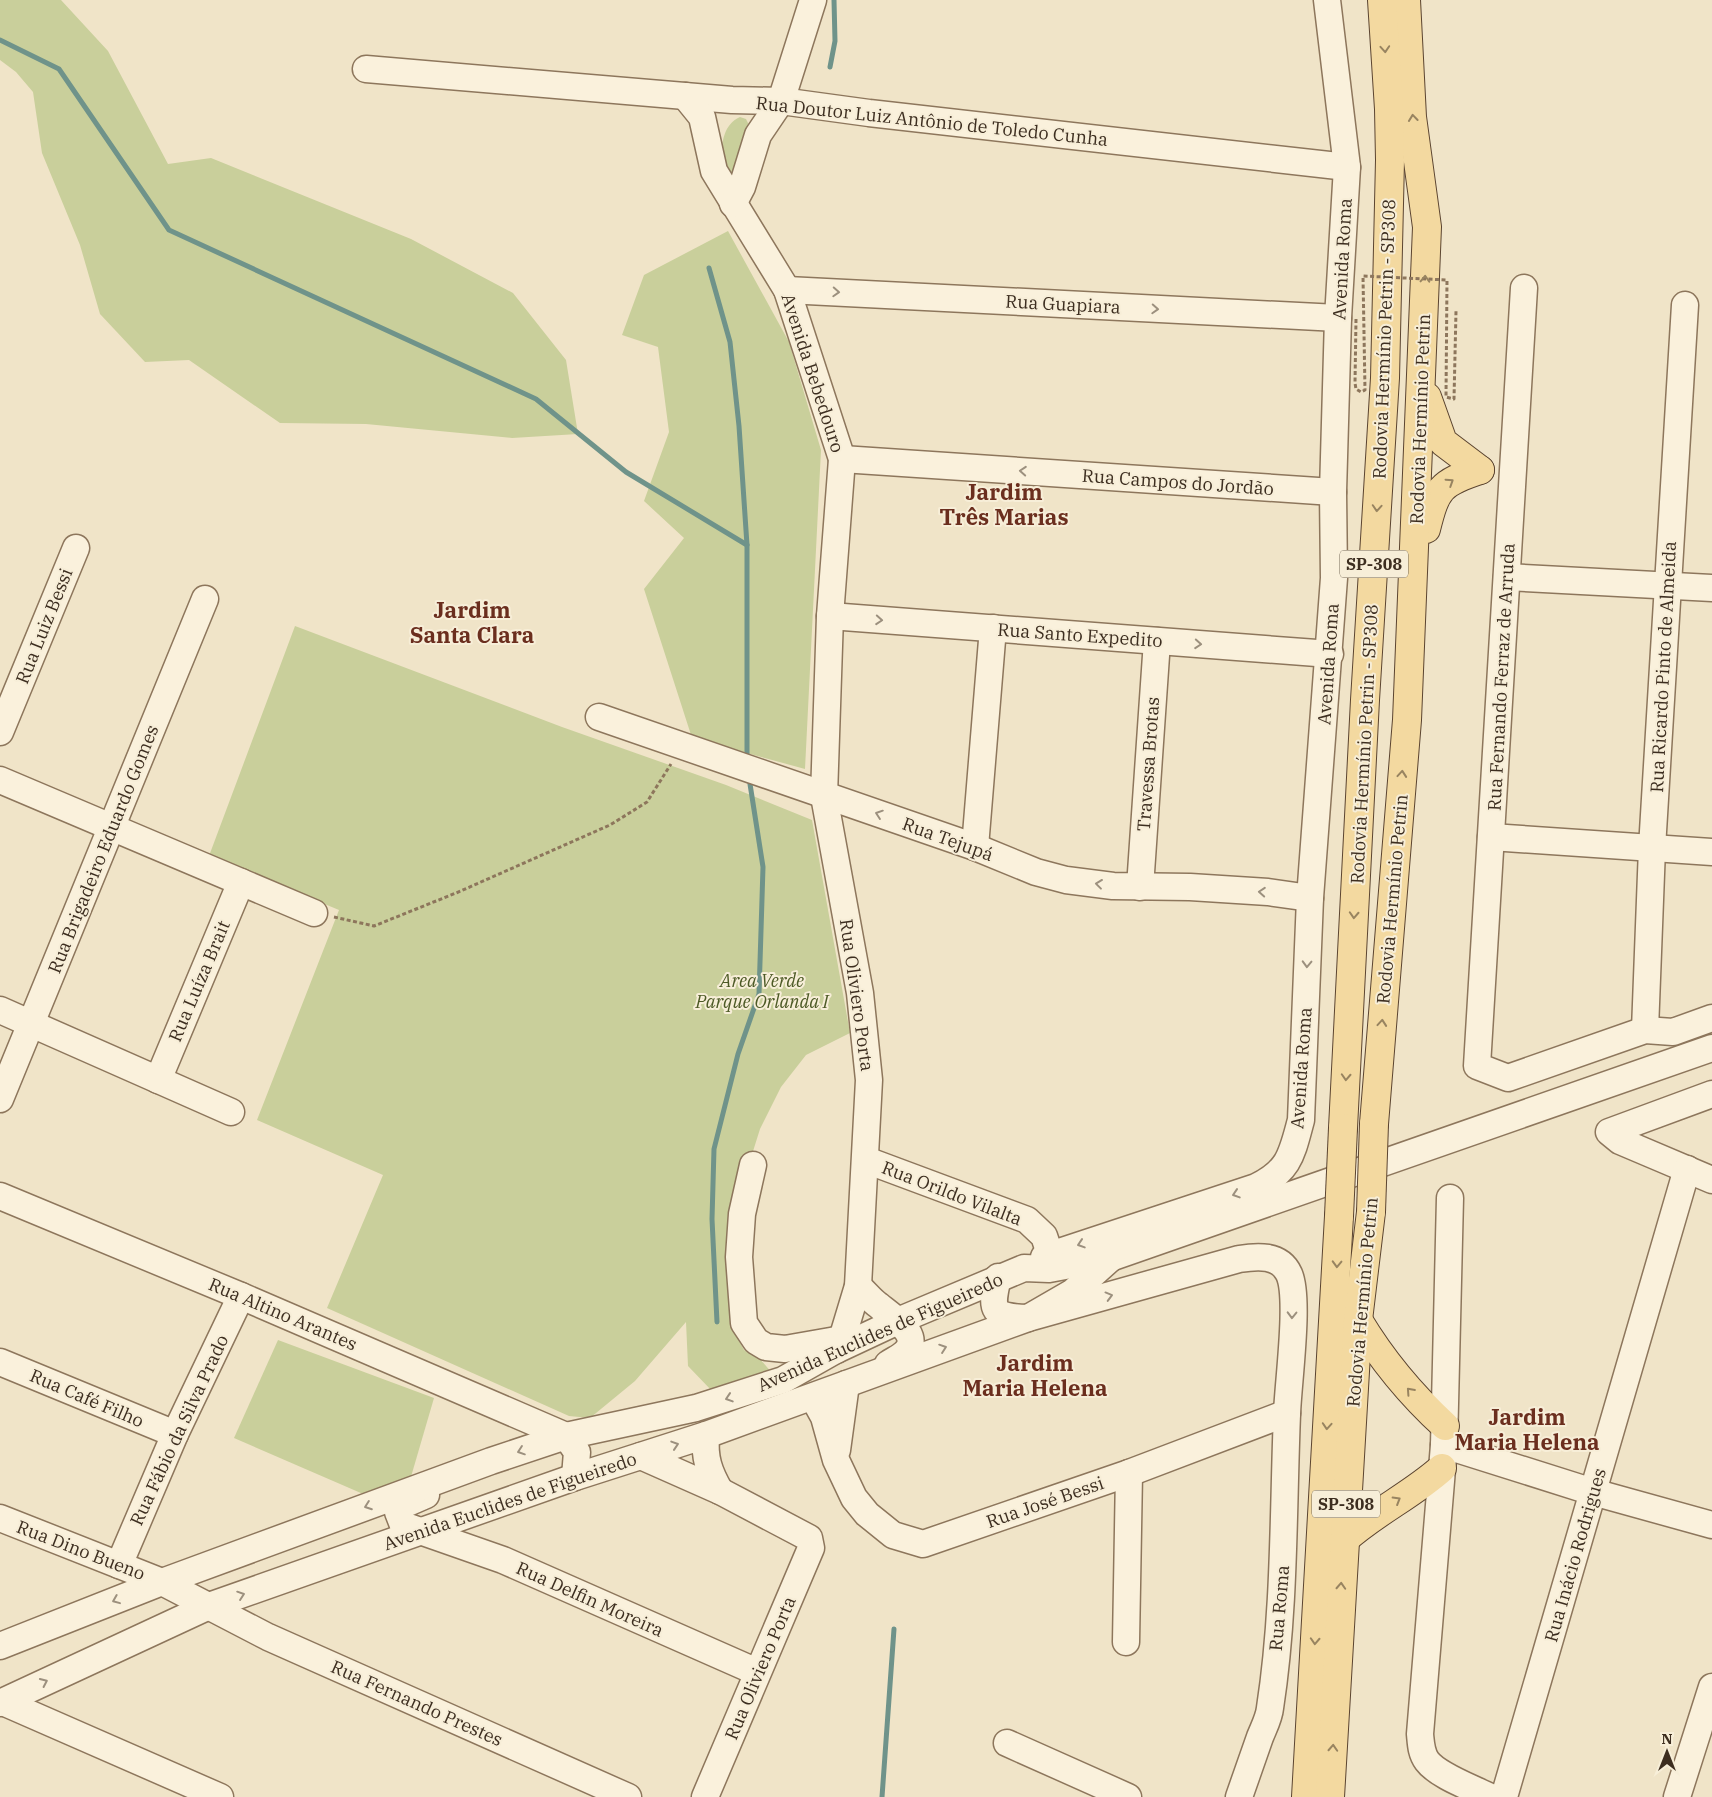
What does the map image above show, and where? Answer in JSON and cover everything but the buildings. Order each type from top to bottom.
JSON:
[{"type":"main road","name":"Rodovia Hermínio Petrin - SP308","points":[[1343,1128],[1365,700],[1385,378],[1390,160],[1382,0]]},
{"type":"main road","name":"Rodovia Hermínio Petrin","points":[[1330,1797],[1358,1320],[1371,1212],[1374,1124],[1407,720],[1422,382],[1427,227],[1412,117],[1406,0]]},
{"type":"main road","points":[[1422,382],[1443,442],[1480,470]]},
{"type":"main road","points":[[1413,592],[1434,498],[1443,486],[1456,478],[1480,470]]},
{"type":"main road","name":"Rodovia Hermínio Petrin","points":[[1306,1797],[1343,1128]]},
{"type":"main road","points":[[1344,1540],[1365,1521],[1424,1484],[1444,1446],[1426,1409],[1384,1361],[1358,1320]]},
{"type":"main road","points":[[1296,1797],[1310,1732]]},
{"type":"street","points":[[733,204],[742,187],[758,134],[781,101],[813,0]]},
{"type":"street","name":"Avenida Roma","points":[[1279,1172],[1286,1166],[1292,1153],[1301,1120],[1310,898],[1330,654],[1334,578],[1333,492],[1347,318],[1347,167],[1323,0]]},
{"type":"street","name":"Rua Doutor Luiz Antônio de Toledo Cunha","points":[[366,69],[732,100],[781,101],[869,114],[1347,167]]},
{"type":"street","name":"Avenida Bebedouro","points":[[685,96],[702,117],[714,171],[787,290],[842,459],[830,616],[824,796]]},
{"type":"street","points":[[709,152],[732,100]]},
{"type":"street","name":"Rua Fernando Ferraz de Arruda","points":[[1524,288],[1477,1066],[1508,1078],[1644,1030]]},
{"type":"street","name":"Rua Guapiara","points":[[787,290],[1347,318]]},
{"type":"street","name":"Rua Ricardo Pinto de Almeida","points":[[1644,1030],[1652,848],[1685,305]]},
{"type":"street","name":"Rua Campos do Jordão","points":[[842,459],[1333,492]]},
{"type":"street","points":[[1480,470],[1513,474]]},
{"type":"street","name":"Rua Luiz Bessi","points":[[0,732],[76,548]]},
{"type":"street","points":[[1507,577],[1712,588]]},
{"type":"street","name":"Rua Brigadeiro Eduardo Gomes","points":[[0,1099],[205,599]]},
{"type":"street","name":"Rua Santo Expedito","points":[[830,616],[1330,654]]},
{"type":"street","points":[[975,847],[993,628]]},
{"type":"street","name":"Travessa Brotas","points":[[1140,887],[1157,641]]},
{"type":"street","name":"Rua Tejupá","points":[[599,717],[1066,880],[1113,886],[1268,892],[1310,898]]},
{"type":"street","points":[[0,780],[314,913]]},
{"type":"street","name":"Rua Oliviero Porta","points":[[824,796],[860,993],[869,1080],[858,1286],[839,1344]]},
{"type":"street","points":[[1491,837],[1712,852]]},
{"type":"street","name":"Rua Luíza Brait","points":[[158,1080],[240,882]]},
{"type":"street","points":[[0,1010],[231,1112]]},
{"type":"street","points":[[1644,1030],[1673,1032],[1712,1018]]},
{"type":"street","points":[[1113,1257],[1712,1048]]},
{"type":"street","points":[[1712,1094],[1609,1132],[1620,1141],[1712,1180]]},
{"type":"street","name":"Rua Orildo Vilalta","points":[[866,1160],[1027,1220],[1044,1236],[1050,1254]]},
{"type":"street","points":[[753,1165],[742,1214],[739,1249],[744,1323],[756,1342],[766,1348],[785,1349],[839,1344]]},
{"type":"street","name":"Rua Inácio Rodrigues","points":[[1504,1797],[1687,1169]]},
{"type":"street","name":"Avenida Euclides de Figueiredo","points":[[0,1646],[162,1582],[491,1461],[566,1436],[696,1408],[783,1380],[839,1344],[900,1320],[998,1277],[1024,1268],[1050,1254],[1256,1187],[1269,1181],[1279,1172]]},
{"type":"street","name":"Rua Altino Arantes","points":[[0,1196],[241,1296],[566,1436]]},
{"type":"street","points":[[1450,1198],[1444,1446],[1420,1734],[1421,1750],[1427,1761],[1435,1768],[1490,1797]]},
{"type":"street","name":"Avenida Euclides de Figueiredo","points":[[1,1702],[208,1606],[575,1477],[706,1435],[1028,1318],[1239,1259],[1258,1256],[1281,1263],[1288,1273],[1292,1285],[1287,1413]]},
{"type":"street","name":"Avenida Euclides de Figueiredo","points":[[1024,1268],[1049,1269],[1113,1257]]},
{"type":"street","name":"Avenida Euclides de Figueiredo","points":[[1028,1318],[1073,1292],[1113,1257]]},
{"type":"street","points":[[998,1277],[993,1298],[995,1310],[1000,1315],[1010,1318],[1028,1318]]},
{"type":"street","points":[[858,1286],[878,1305],[900,1320],[908,1333],[910,1341],[903,1355],[872,1374]]},
{"type":"street","name":"Rua Fábio da Silva Prado","points":[[119,1564],[175,1434],[241,1296]]},
{"type":"street","name":"Rua Café Filho","points":[[0,1362],[175,1434]]},
{"type":"street","points":[[836,1460],[846,1384]]},
{"type":"street","name":"Rua José Bessi","points":[[813,1397],[824,1417],[836,1460],[854,1498],[867,1514],[893,1535],[923,1544],[1129,1473],[1287,1413]]},
{"type":"street","name":"Rua Roma","points":[[1239,1797],[1270,1710],[1283,1572],[1287,1413]]},
{"type":"street","points":[[706,1435],[704,1454],[709,1472],[720,1491]]},
{"type":"street","points":[[566,1436],[577,1452],[578,1465],[575,1477]]},
{"type":"street","points":[[1444,1446],[1593,1492],[1712,1525]]},
{"type":"street","points":[[641,1456],[720,1491]]},
{"type":"street","name":"Rua Delfin Moreira","points":[[491,1461],[466,1478],[402,1505],[398,1512],[403,1525],[503,1560],[757,1672]]},
{"type":"street","points":[[1126,1642],[1129,1473]]},
{"type":"street","name":"Rua Oliviero Porta","points":[[705,1797],[811,1548],[809,1538],[720,1491]]},
{"type":"street","name":"Rua Dino Bueno","points":[[0,1518],[162,1582],[208,1606]]},
{"type":"street","name":"Rua Fernando Prestes","points":[[208,1606],[268,1637],[628,1797]]},
{"type":"street","points":[[1677,1797],[1712,1687]]},
{"type":"street","points":[[1,1702],[220,1797]]},
{"type":"street","points":[[1007,1743],[1128,1797]]},
{"type":"path","points":[[1347,318],[1354,383],[1356,390],[1361,392],[1365,390],[1363,276],[1447,280],[1446,397],[1454,399],[1456,311]]},
{"type":"path","points":[[314,913],[374,926],[456,893],[610,825],[647,802],[682,747]]},
{"type":"green space","points":[[0,0],[61,0],[108,51],[168,164],[211,158],[411,239],[513,293],[566,360],[578,434],[512,438],[366,424],[280,423],[189,360],[145,362],[100,314],[80,245],[42,153],[33,92],[16,72],[0,60]]},
{"type":"green space","points":[[740,117],[746,119],[749,125],[732,178],[720,158],[727,129],[734,120]]},
{"type":"green space","points":[[728,231],[789,342],[821,450],[805,769],[692,738],[644,589],[684,538],[644,501],[669,432],[658,347],[622,335],[644,275]]},
{"type":"green space","name":"Area Verde Parque Orlanda I","points":[[295,626],[562,727],[726,785],[812,820],[850,1033],[806,1055],[781,1087],[760,1129],[733,1215],[732,1296],[735,1333],[744,1350],[760,1359],[772,1373],[712,1391],[688,1366],[686,1322],[635,1381],[590,1418],[569,1416],[327,1308],[383,1175],[257,1120],[339,910],[209,856]]},
{"type":"green space","points":[[278,1340],[434,1398],[408,1487],[377,1500],[234,1438]]},
{"type":"waterway","points":[[830,67],[835,41],[834,0]]},
{"type":"waterway","points":[[0,40],[59,69],[169,230],[536,399],[626,472],[747,545]]},
{"type":"waterway","points":[[709,268],[730,342],[739,426],[747,545],[747,759]]},
{"type":"waterway","points":[[717,1322],[712,1219],[714,1149],[738,1054],[759,994],[763,867],[750,784]]},
{"type":"waterway","points":[[882,1797],[894,1629]]},
{"type":"district","name":"Jardim Três Marias","points":[[1004,504]]},
{"type":"district","name":"Jardim Santa Clara","points":[[472,622]]},
{"type":"district","name":"Jardim Maria Helena","points":[[1035,1374]]},
{"type":"district","name":"Jardim Maria Helena","points":[[1527,1428]]}]
